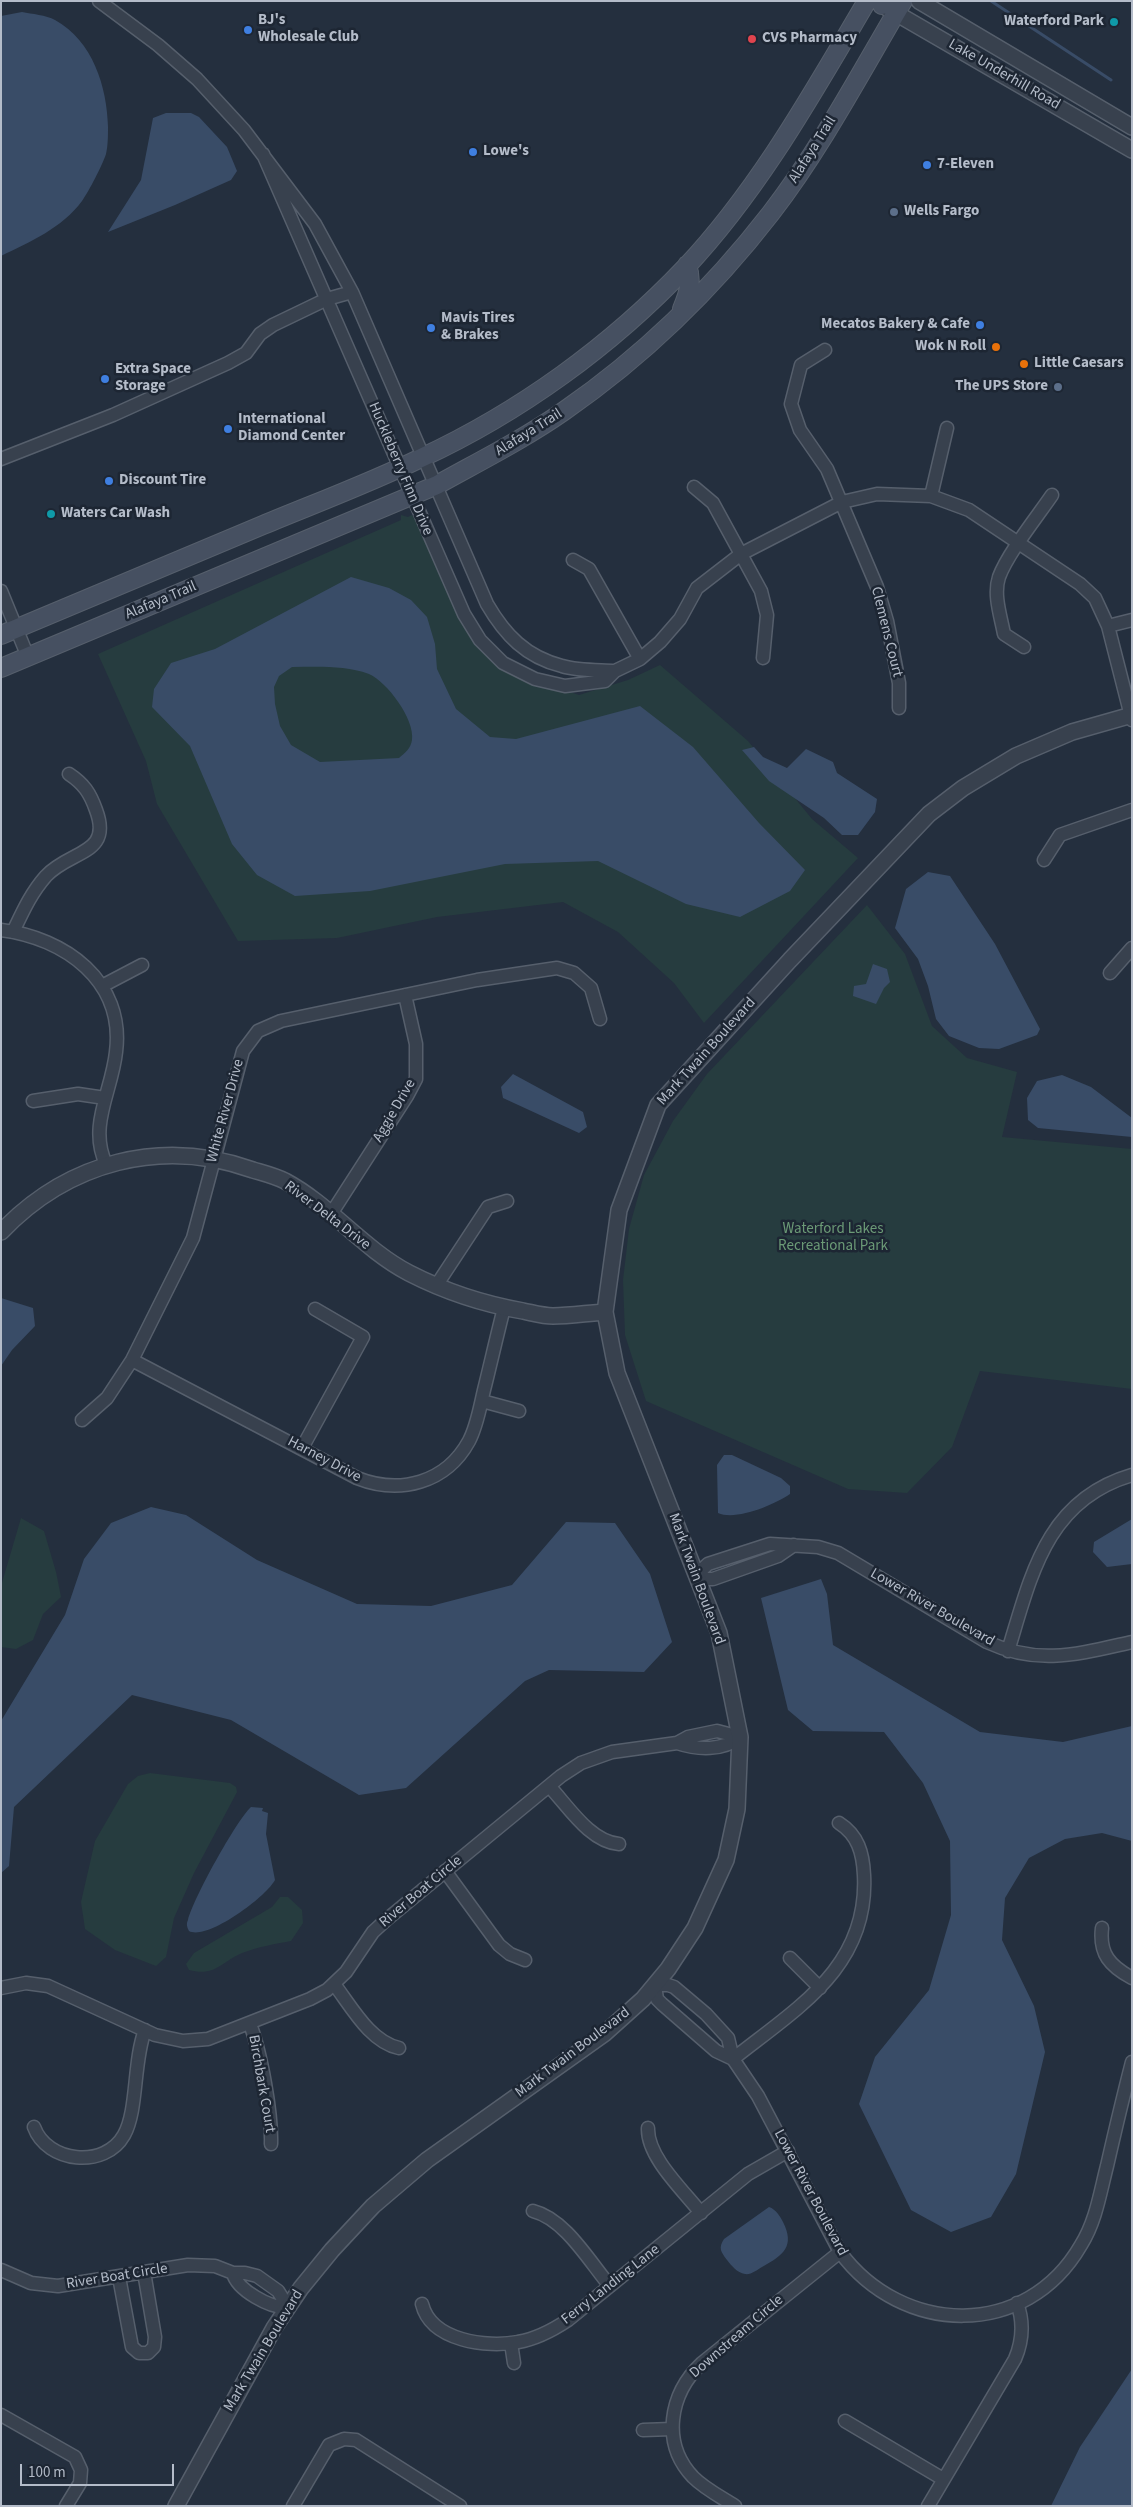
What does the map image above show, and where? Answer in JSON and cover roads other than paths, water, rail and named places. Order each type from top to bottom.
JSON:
[{"type":"main road","name":"Alafaya Trail","points":[[9,632],[423,458],[512,408],[562,375],[628,324],[687,266],[741,202],[884,4]]},
{"type":"main road","name":"Alafaya Trail","points":[[1,668],[437,485],[500,451],[565,410],[626,364],[710,285],[772,212],[822,136],[884,4]]},
{"type":"main road","points":[[681,312],[690,287],[691,276],[687,266]]},
{"type":"street","name":"Huckleberry Finn Drive","points":[[99,1],[158,45],[197,79],[227,110],[263,154],[315,224],[352,292],[487,604],[500,627],[532,654],[562,666],[615,671]]},
{"type":"street","name":"Lake Underhill Road","points":[[919,1],[1132,127]]},
{"type":"street","name":"Lake Underhill Road","points":[[884,4],[1132,150]]},
{"type":"street","points":[[1095,128],[1106,112]]},
{"type":"street","name":"Huckleberry Finn Drive","points":[[263,154],[464,614],[480,640],[503,663],[535,679],[565,686],[605,682],[615,671],[640,659],[660,642],[680,619],[697,588],[741,554],[842,502],[877,494],[931,496],[969,510],[1080,584],[1095,598],[1108,626],[1131,717]]},
{"type":"street","points":[[1,459],[114,414],[228,363],[246,353],[260,334],[273,325],[326,298],[352,292]]},
{"type":"street","name":"Clemens Court","points":[[825,350],[801,365],[791,404],[800,430],[827,469],[877,586],[887,622],[899,683],[899,708]]},
{"type":"street","points":[[931,496],[947,428]]},
{"type":"street","points":[[694,487],[713,503],[761,591],[767,616],[763,658]]},
{"type":"street","points":[[1024,647],[1004,634],[997,599],[999,577],[1019,542],[1052,495]]},
{"type":"street","points":[[574,560],[589,569],[640,659]]},
{"type":"street","points":[[1,592],[9,632],[28,657]]},
{"type":"street","points":[[1108,626],[1132,620]]},
{"type":"street","name":"Mark Twain Boulevard","points":[[176,2506],[288,2307],[338,2244],[396,2186],[446,2145],[604,2034],[634,2008],[674,1961],[694,1928],[726,1860],[737,1809],[740,1737],[719,1633],[617,1373],[606,1312],[619,1210],[658,1105],[929,814],[962,788],[1016,756],[1072,732],[1131,717]]},
{"type":"street","points":[[69,774],[84,785],[92,799],[102,830],[97,843],[87,851],[64,861],[47,875],[28,899],[7,931],[50,943],[66,952],[81,963],[102,986],[113,1012],[116,1036],[114,1067],[98,1126],[100,1151],[106,1164]]},
{"type":"street","points":[[1044,860],[1060,835],[1132,810]]},
{"type":"street","points":[[1110,973],[1132,948]]},
{"type":"street","points":[[102,986],[142,964]]},
{"type":"street","name":"White River Drive","points":[[82,1420],[107,1398],[132,1360],[192,1238],[243,1051],[258,1031],[281,1021],[477,980],[558,968],[574,973],[591,988],[600,1019]]},
{"type":"street","name":"Aggie Drive","points":[[331,1214],[416,1079],[416,1044],[405,996]]},
{"type":"street","points":[[33,1101],[78,1094],[105,1098]]},
{"type":"street","name":"River Delta Drive","points":[[1,1232],[13,1219],[52,1190],[106,1164],[168,1154],[212,1159],[240,1165],[285,1181],[331,1214],[374,1251],[407,1272],[436,1286],[484,1304],[551,1316],[606,1312]]},
{"type":"street","points":[[436,1286],[488,1207],[507,1201]]},
{"type":"street","name":"Harney Drive","points":[[132,1360],[372,1484],[400,1486],[424,1482],[440,1474],[470,1441],[482,1401],[504,1308]]},
{"type":"street","points":[[302,1448],[363,1337],[315,1309]]},
{"type":"street","points":[[482,1401],[519,1411]]},
{"type":"street","points":[[1008,1650],[1034,1568],[1055,1528],[1070,1511],[1093,1492],[1132,1475]]},
{"type":"street","name":"Lower River Boulevard","points":[[696,1575],[713,1579],[778,1556],[794,1545],[818,1547],[846,1557],[987,1642],[1008,1650],[1031,1656],[1062,1657],[1132,1642]]},
{"type":"street","name":"River Boat Circle","points":[[1,1988],[26,1983],[48,1986],[145,2030],[174,2040],[192,2041],[216,2037],[310,1999],[334,1984],[346,1972],[379,1926],[576,1766],[602,1755],[623,1750],[678,1743],[698,1748],[723,1747],[740,1737]]},
{"type":"street","points":[[549,1786],[594,1834],[606,1842],[620,1844]]},
{"type":"street","points":[[733,2058],[820,1988],[839,1967],[853,1942],[864,1896],[864,1873],[859,1846],[851,1832],[839,1822]]},
{"type":"street","points":[[446,1871],[499,1945],[510,1954],[524,1960]]},
{"type":"street","points":[[1102,1928],[1101,1943],[1105,1956],[1113,1966],[1132,1978]]},
{"type":"street","points":[[790,1958],[820,1988]]},
{"type":"street","points":[[334,1984],[374,2034],[383,2042],[399,2048]]},
{"type":"street","name":"Lower River Boulevard","points":[[733,2058],[716,2051],[662,2004],[657,1999],[655,1985],[668,1984],[674,1987],[706,2014],[728,2038],[733,2058],[750,2082],[840,2252],[855,2271],[873,2287],[893,2300],[916,2309],[942,2315],[966,2316],[991,2312],[1017,2303],[1056,2277],[1073,2258],[1087,2234],[1096,2210],[1132,2062]]},
{"type":"street","name":"Birchbark Court","points":[[250,2024],[259,2057],[270,2123],[271,2144]]},
{"type":"street","points":[[34,2127],[46,2146],[67,2156],[93,2157],[101,2155],[116,2146],[124,2136],[129,2122],[139,2050],[145,2030]]},
{"type":"street","points":[[648,2128],[649,2143],[655,2155],[701,2213]]},
{"type":"street","name":"Ferry Landing Lane","points":[[422,2304],[427,2318],[448,2333],[477,2342],[511,2343],[534,2338],[560,2326],[758,2167],[788,2151]]},
{"type":"street","points":[[533,2211],[547,2216],[560,2225],[610,2286]]},
{"type":"street","name":"Downstream Circle","points":[[735,2506],[708,2490],[690,2473],[678,2453],[672,2429],[676,2403],[684,2385],[695,2370],[840,2252]]},
{"type":"street","name":"River Boat Circle","points":[[1,2270],[22,2280],[49,2286],[196,2264],[215,2266],[234,2273],[242,2286],[269,2305],[288,2307]]},
{"type":"street","points":[[119,2277],[132,2347],[139,2353],[148,2354],[154,2346],[155,2337],[144,2272]]},
{"type":"street","points":[[928,2506],[1018,2350],[1022,2325],[1017,2303]]},
{"type":"street","points":[[511,2343],[514,2363]]},
{"type":"street","points":[[1,2415],[75,2457],[81,2470],[80,2483],[66,2506]]},
{"type":"street","points":[[845,2421],[943,2479]]},
{"type":"street","points":[[643,2430],[672,2429]]},
{"type":"street","points":[[293,2506],[328,2446],[344,2439],[356,2440],[454,2504]]},
{"type":"water","points":[[22,12],[55,20],[79,40],[88,53],[101,81],[105,96],[108,144],[102,165],[82,201],[74,211],[55,227],[1,256],[1,16]]},
{"type":"water","points":[[166,113],[191,113],[199,117],[227,147],[237,171],[231,180],[108,232],[141,180],[153,118]]},
{"type":"water","points":[[351,577],[389,588],[411,600],[427,617],[435,644],[437,669],[456,709],[490,737],[516,739],[640,706],[693,747],[759,823],[805,870],[790,891],[740,917],[686,904],[598,861],[505,864],[370,891],[295,896],[257,875],[232,844],[190,746],[152,707],[154,689],[171,663],[215,649]],"holes":[[[292,667],[350,669],[376,678],[398,702],[409,722],[412,740],[407,750],[399,758],[320,762],[291,745],[280,726],[275,704],[274,687],[279,676]]]},
{"type":"water","points":[[754,747],[763,757],[787,768],[806,749],[833,762],[837,773],[877,799],[875,812],[858,835],[842,835],[824,818],[769,781],[742,750]]},
{"type":"water","points":[[928,872],[950,876],[995,944],[1040,1029],[1037,1035],[999,1049],[979,1048],[949,1036],[936,1019],[928,986],[918,959],[895,928],[906,889]]},
{"type":"water","points":[[873,964],[887,969],[890,982],[884,988],[876,1004],[853,996],[854,986],[866,984]]},
{"type":"water","points":[[513,1074],[583,1112],[587,1127],[579,1133],[503,1098],[501,1087]]},
{"type":"water","points":[[1062,1075],[1091,1087],[1132,1118],[1132,1137],[1038,1128],[1028,1120],[1027,1098],[1037,1081]]},
{"type":"water","points":[[1,1298],[33,1308],[35,1326],[12,1350],[1,1366]]},
{"type":"water","points":[[724,1455],[732,1455],[781,1478],[790,1486],[790,1494],[775,1503],[755,1511],[735,1515],[718,1513],[717,1465]]},
{"type":"water","points":[[151,1507],[186,1515],[257,1560],[357,1604],[431,1606],[512,1585],[566,1522],[615,1523],[650,1574],[672,1642],[644,1672],[549,1670],[525,1681],[406,1788],[359,1795],[231,1720],[132,1695],[14,1807],[9,1866],[1,1873],[1,1721],[65,1615],[84,1559],[111,1523]]},
{"type":"water","points":[[1132,1519],[1132,1564],[1107,1567],[1093,1552],[1094,1542]]},
{"type":"water","points":[[821,1579],[827,1594],[833,1645],[980,1732],[1063,1742],[1132,1726],[1132,1841],[1102,1833],[1065,1839],[1029,1858],[1005,1898],[1002,1940],[1034,2006],[1045,2052],[1016,2174],[991,2217],[951,2232],[911,2210],[859,2104],[875,2057],[929,1990],[951,1915],[950,1841],[923,1783],[884,1732],[813,1731],[788,1710],[761,1598]]},
{"type":"water","points":[[251,1807],[263,1808],[262,1811],[268,1813],[266,1834],[275,1880],[260,1897],[222,1924],[209,1930],[189,1931],[187,1921],[206,1879],[226,1843]]},
{"type":"water","points":[[769,2207],[778,2214],[783,2222],[788,2237],[785,2249],[776,2258],[754,2272],[747,2274],[739,2272],[723,2255],[721,2250],[722,2242]]},
{"type":"water","points":[[1132,2369],[1132,2506],[1051,2506],[1080,2447]]},
{"type":"waterway","points":[[991,1],[1111,80]]},
{"type":"place","name":"Waterford Park","points":[[1114,22]]},
{"type":"place","name":"BJ's Wholesale Club","points":[[248,30]]},
{"type":"place","name":"CVS Pharmacy","points":[[752,39]]},
{"type":"place","name":"Lowe's","points":[[473,152]]},
{"type":"place","name":"7-Eleven","points":[[927,165]]},
{"type":"place","name":"Wells Fargo","points":[[894,212]]},
{"type":"place","name":"Mecatos Bakery & Cafe","points":[[980,325]]},
{"type":"place","name":"Mavis Tires & Brakes","points":[[431,328]]},
{"type":"place","name":"Wok N Roll","points":[[996,347]]},
{"type":"place","name":"Little Caesars","points":[[1024,364]]},
{"type":"place","name":"Extra Space Storage","points":[[105,379]]},
{"type":"place","name":"The UPS Store","points":[[1058,387]]},
{"type":"place","name":"International Diamond Center","points":[[228,429]]},
{"type":"place","name":"Discount Tire","points":[[109,481]]},
{"type":"place","name":"Waters Car Wash","points":[[51,514]]},
{"type":"park label","name":"Waterford Lakes Recreational Park","points":[[833,1238]]}]
